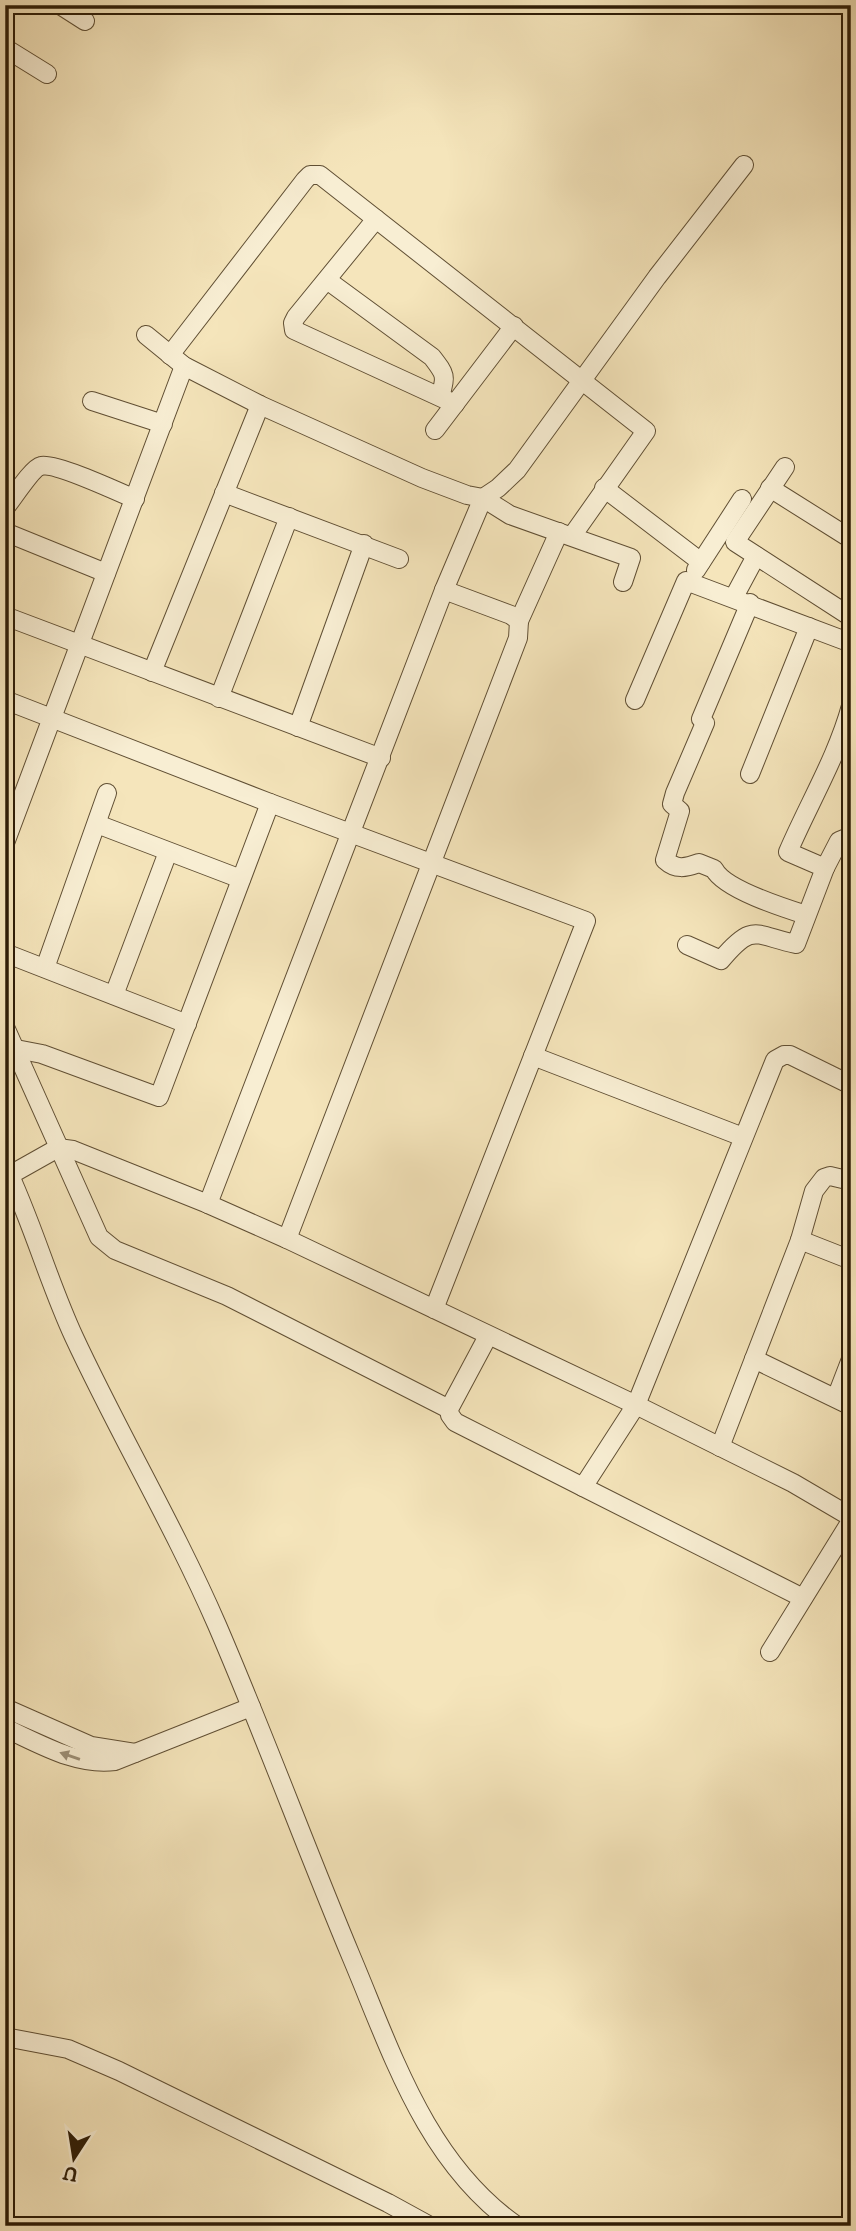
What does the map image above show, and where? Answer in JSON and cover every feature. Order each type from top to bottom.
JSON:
[{"type":"street","points":[[60,5],[85,21]]},
{"type":"street","points":[[7,54],[47,74]]},
{"type":"street","points":[[208,1204],[444,590],[483,498],[517,470],[657,277],[744,165]]},
{"type":"street","points":[[5,843],[163,424],[177,361],[310,175],[320,175],[646,431],[604,488],[565,534],[519,621],[518,638],[287,1239]]},
{"type":"street","points":[[376,219],[296,317],[294,330],[448,400]]},
{"type":"street","points":[[327,280],[432,357],[446,379],[448,400]]},
{"type":"street","points":[[435,430],[448,400],[514,326]]},
{"type":"street","points":[[146,335],[177,361],[260,405],[422,478],[467,495],[483,498],[510,514],[631,558],[623,582]]},
{"type":"street","points":[[92,401],[163,424]]},
{"type":"street","points":[[152,672],[260,405]]},
{"type":"street","points":[[5,508],[36,468],[44,466],[135,499]]},
{"type":"street","points":[[785,467],[735,542],[851,617]]},
{"type":"street","points":[[604,488],[697,568],[742,499]]},
{"type":"street","points":[[771,488],[851,539]]},
{"type":"street","points":[[224,493],[399,559]]},
{"type":"street","points":[[219,698],[289,517]]},
{"type":"street","points":[[5,533],[106,573]]},
{"type":"street","points":[[298,727],[365,544]]},
{"type":"street","points":[[755,556],[701,719],[705,723],[671,804],[680,811],[665,860],[672,866],[685,869],[699,863],[714,869],[718,876],[760,899],[807,915]]},
{"type":"street","points":[[635,700],[686,581],[851,643]]},
{"type":"street","points":[[444,590],[511,615],[519,621]]},
{"type":"street","points":[[5,616],[381,758]]},
{"type":"street","points":[[750,774],[809,627]]},
{"type":"street","points":[[5,700],[586,921],[435,1309]]},
{"type":"street","points":[[825,868],[788,852],[808,804],[822,782],[851,706]]},
{"type":"street","points":[[45,968],[107,793]]},
{"type":"street","points":[[16,1049],[42,1054],[159,1097],[270,803]]},
{"type":"street","points":[[96,824],[241,879]]},
{"type":"street","points":[[687,945],[721,960],[746,935],[760,933],[796,943],[825,868],[839,841],[851,836]]},
{"type":"street","points":[[114,995],[168,852]]},
{"type":"street","points":[[5,953],[187,1024]]},
{"type":"street","points":[[5,1027],[99,1237],[105,1243],[115,1250],[227,1296],[449,1409]]},
{"type":"street","points":[[583,1487],[636,1405],[769,1071],[779,1056],[790,1055],[798,1058],[851,1085]]},
{"type":"street","points":[[533,1056],[743,1137]]},
{"type":"street","points":[[517,2226],[476,2192],[450,2162],[416,2104],[318,1878],[251,1707],[175,1535],[73,1336],[7,1170],[58,1148],[73,1150],[208,1204],[636,1405],[793,1483],[851,1519],[770,1652]]},
{"type":"street","points":[[720,1447],[800,1240],[814,1191],[819,1183],[830,1176],[851,1181]]},
{"type":"street","points":[[800,1240],[851,1260]]},
{"type":"street","points":[[488,1336],[449,1409],[456,1422],[803,1598]]},
{"type":"street","points":[[754,1359],[844,1401],[851,1359]]},
{"type":"street","points":[[5,1728],[68,1756],[100,1763],[115,1761],[251,1707]]},
{"type":"street","points":[[5,1708],[91,1746],[135,1753]]},
{"type":"street","points":[[5,2037],[68,2049],[119,2071],[430,2226]]}]
